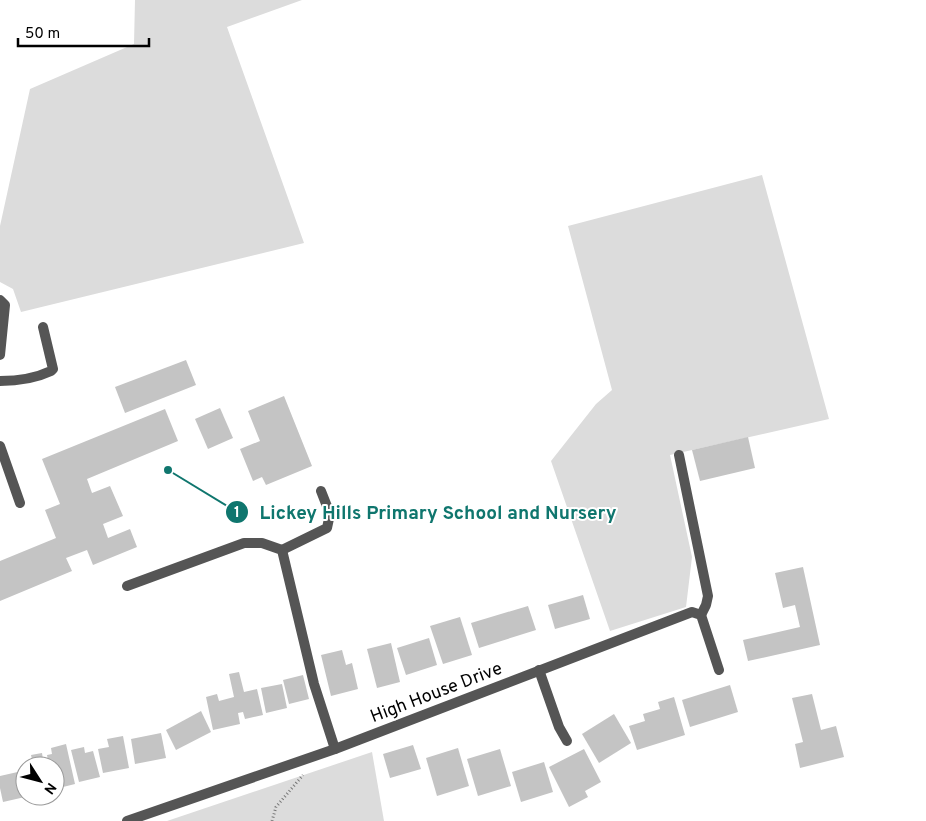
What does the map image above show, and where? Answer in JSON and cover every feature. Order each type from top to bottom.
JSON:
[{"type":"street","points":[[0,300],[5,305],[0,355]]},
{"type":"street","points":[[0,381],[18,382],[53,369],[43,328]]},
{"type":"street","points":[[0,446],[20,503]]},
{"type":"street","points":[[679,456],[708,596],[701,615],[719,670]]},
{"type":"street","points":[[127,586],[244,543],[262,543],[282,550],[327,528],[330,514],[321,491]]},
{"type":"street","points":[[282,550],[314,684],[335,749]]},
{"type":"street","name":"High House Drive","points":[[127,821],[335,749],[692,612],[701,615]]},
{"type":"street","points":[[539,670],[559,727],[567,741]]},
{"type":"path","points":[[272,821],[276,807],[307,770],[315,756]]},
{"type":"shaded area","points":[[135,0],[302,0],[227,27],[304,243],[21,312],[13,289],[0,282],[0,226],[30,89],[134,44]]},
{"type":"shaded area","points":[[762,175],[829,419],[670,455],[692,557],[686,607],[610,631],[551,461],[596,404],[612,390],[568,226]]},
{"type":"shaded area","points":[[372,752],[384,821],[167,821]]},
{"type":"building","points":[[186,360],[196,385],[125,413],[115,387]]},
{"type":"building","points":[[284,396],[312,466],[266,485],[262,477],[253,481],[240,449],[260,441],[248,411]]},
{"type":"building","points":[[220,408],[233,438],[208,449],[195,419]]},
{"type":"building","points":[[165,409],[178,441],[87,479],[92,493],[110,486],[123,516],[103,524],[108,538],[130,529],[137,547],[93,565],[87,550],[66,558],[72,571],[0,601],[0,561],[56,538],[45,510],[60,504],[42,459]]},
{"type":"building","points":[[748,437],[755,468],[700,481],[692,450]]},
{"type":"building","points":[[803,567],[820,645],[748,661],[743,640],[800,627],[795,605],[783,608],[775,573]]},
{"type":"building","points":[[583,595],[590,619],[555,629],[548,605]]},
{"type":"building","points":[[528,606],[536,630],[479,648],[471,623]]},
{"type":"building","points":[[460,617],[472,655],[443,664],[430,626]]},
{"type":"building","points":[[429,638],[437,665],[406,675],[397,648]]},
{"type":"building","points":[[391,643],[400,682],[377,688],[367,649]]},
{"type":"building","points":[[342,650],[346,665],[352,663],[358,689],[331,696],[321,655]]},
{"type":"building","points":[[239,672],[244,692],[257,689],[263,715],[245,719],[243,712],[238,713],[240,724],[213,730],[206,697],[217,694],[219,701],[234,697],[229,674]]},
{"type":"building","points":[[303,675],[309,699],[289,704],[283,680]]},
{"type":"building","points":[[282,684],[287,708],[266,713],[261,688]]},
{"type":"building","points":[[730,685],[738,712],[690,727],[682,700]]},
{"type":"building","points":[[812,694],[821,730],[836,726],[844,757],[800,768],[795,744],[803,742],[792,698]]},
{"type":"building","points":[[674,697],[685,735],[637,750],[629,726],[645,721],[643,714],[660,709],[658,702]]},
{"type":"building","points":[[201,711],[211,732],[176,750],[166,730]]},
{"type":"building","points":[[614,714],[631,743],[599,763],[582,734]]},
{"type":"building","points":[[161,733],[166,758],[135,764],[131,739]]},
{"type":"building","points":[[123,736],[129,768],[103,773],[98,749],[109,747],[107,739]]},
{"type":"building","points":[[66,744],[75,784],[65,786],[65,756],[47,756],[52,754],[51,748]]},
{"type":"building","points":[[413,745],[421,769],[390,778],[383,754]]},
{"type":"building","points":[[84,747],[85,753],[93,751],[100,777],[79,782],[71,750]]},
{"type":"building","points":[[458,748],[469,786],[437,796],[426,758]]},
{"type":"building","points":[[500,749],[511,786],[478,796],[467,759]]},
{"type":"building","points":[[584,749],[601,782],[585,791],[588,797],[569,807],[549,767]]},
{"type":"building","points":[[42,753],[42,756],[31,756]]},
{"type":"building","points":[[544,762],[553,792],[521,802],[512,772]]},
{"type":"building","points":[[15,773],[15,799],[3,802],[0,776]]},
{"type":"place","name":"Lickey Hills Primary School and Nursery","points":[[168,470]]}]
